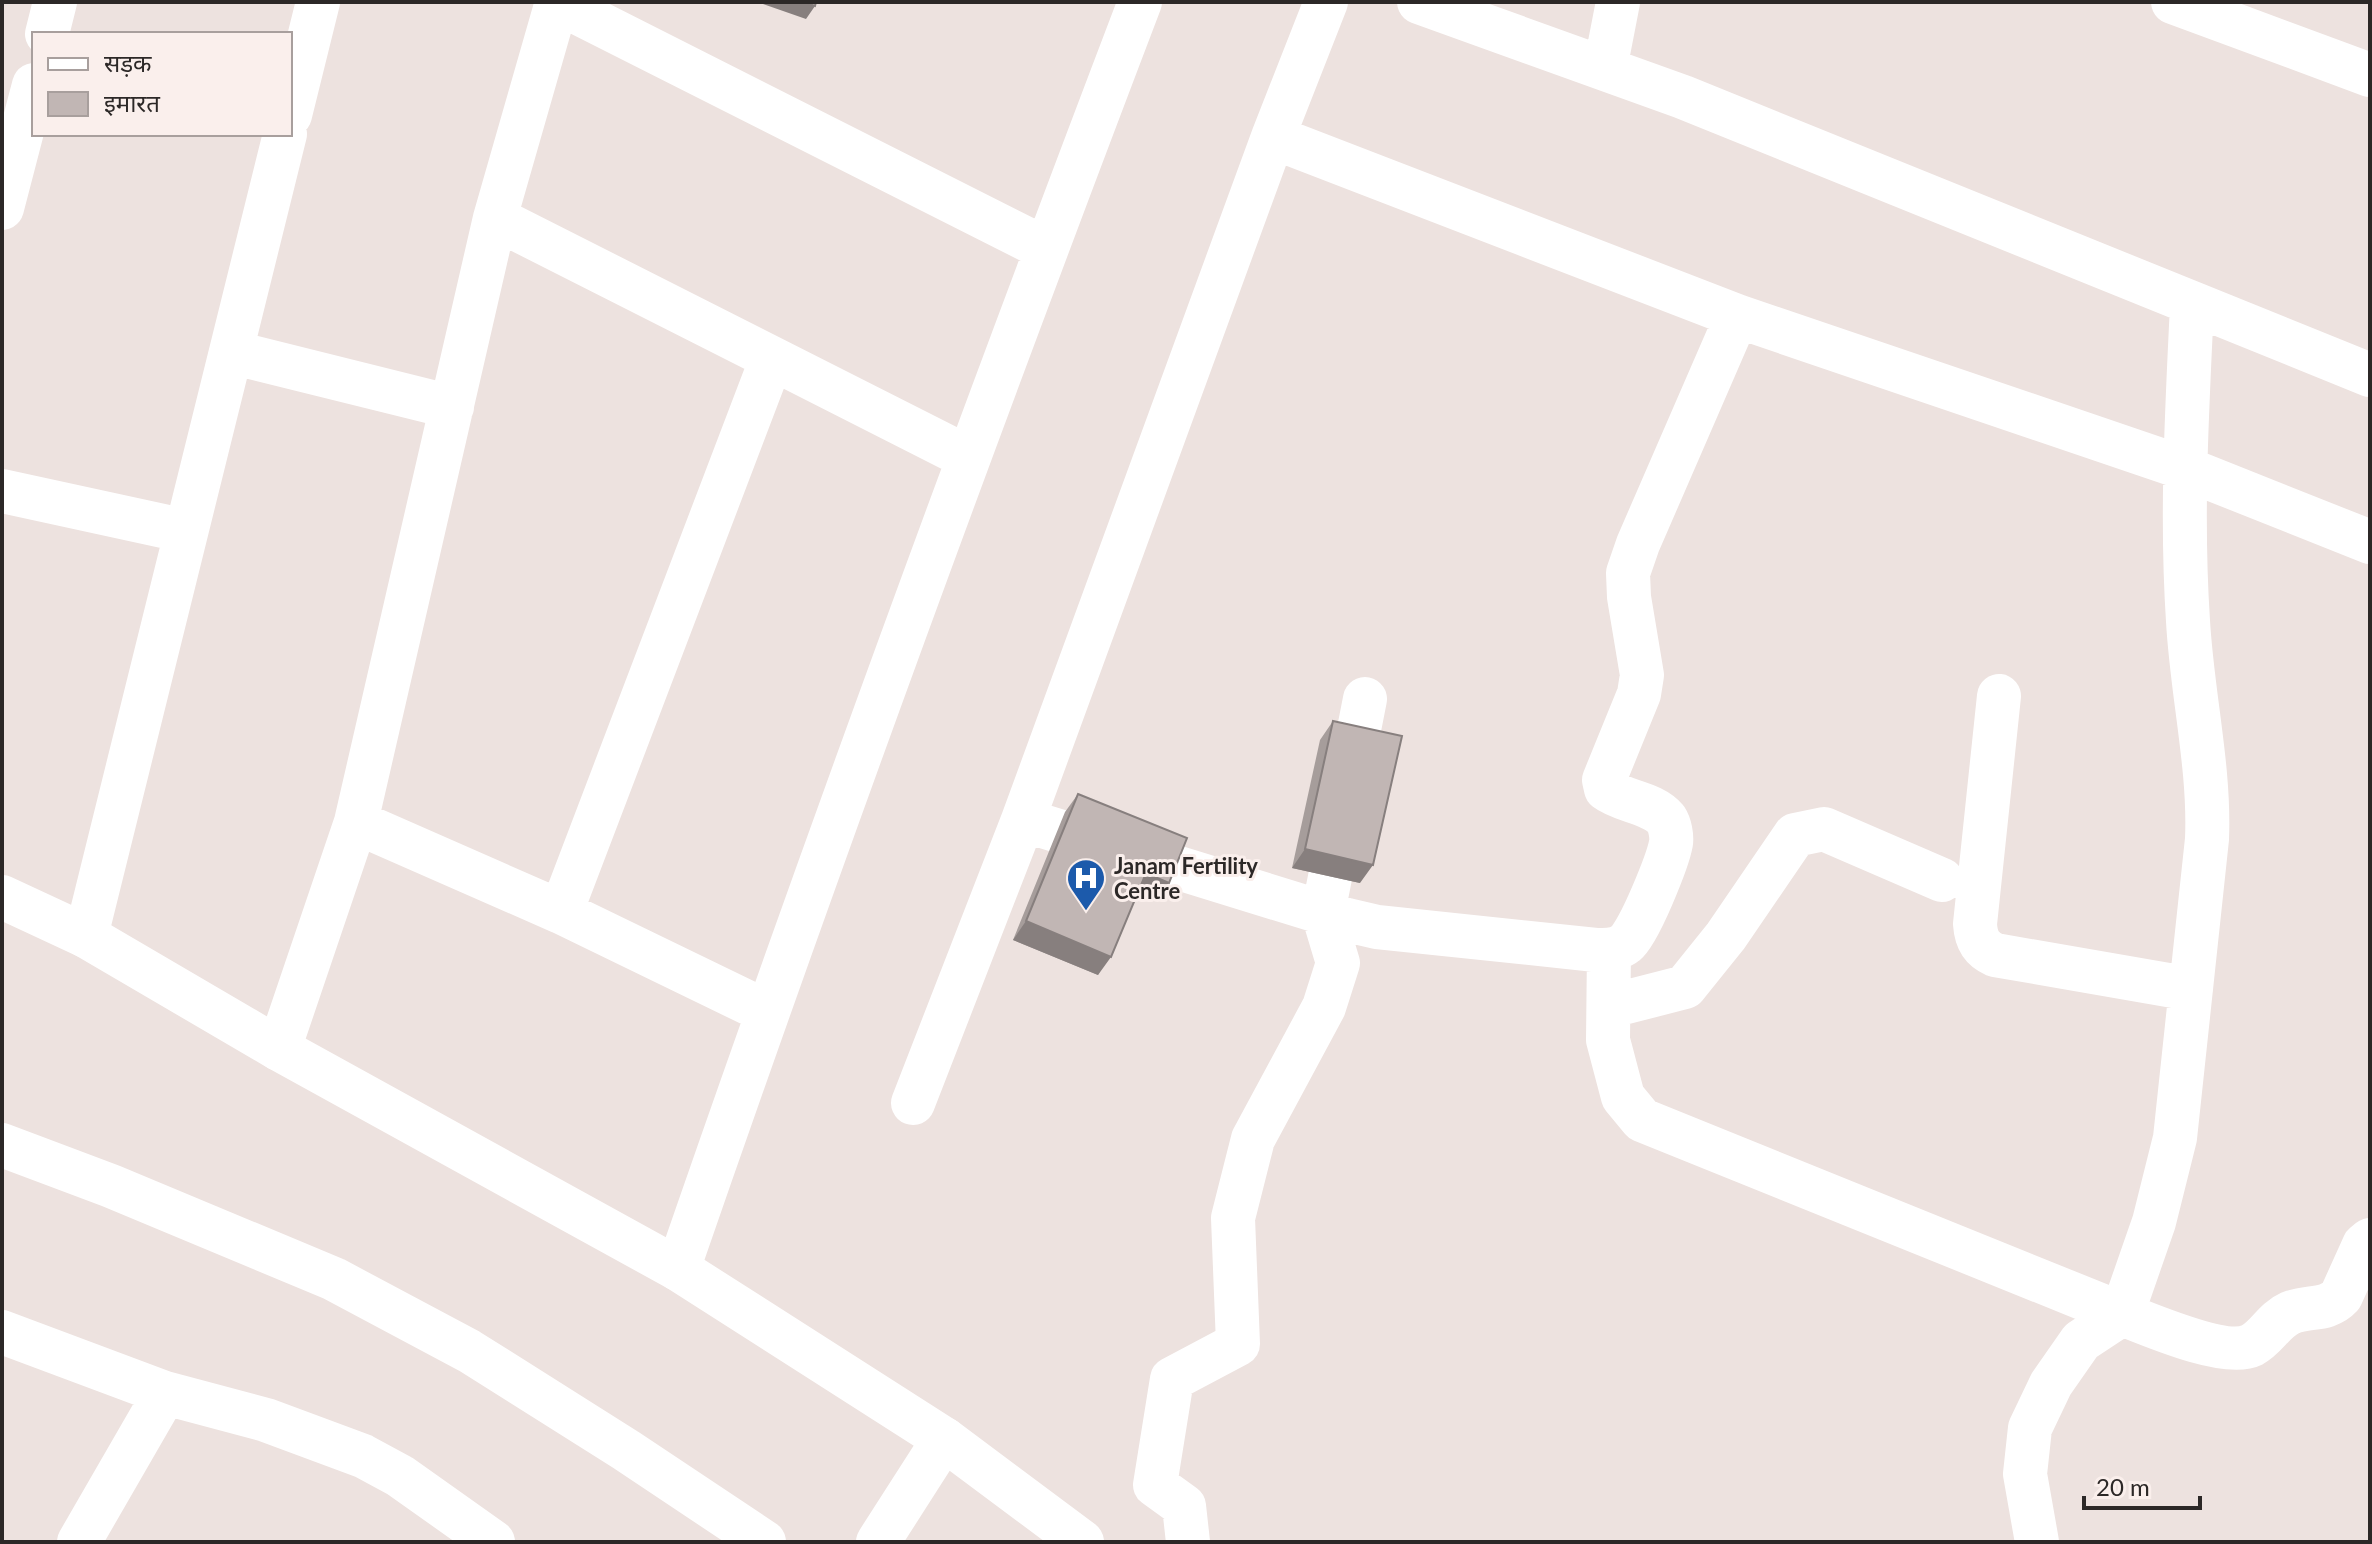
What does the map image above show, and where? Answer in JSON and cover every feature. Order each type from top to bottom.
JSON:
[{"type":"street","points":[[48,32],[55,2]]},
{"type":"street","points":[[292,107],[318,2]]},
{"type":"street","points":[[279,1049],[356,822],[495,218],[557,2],[1046,249]]},
{"type":"street","points":[[678,1269],[967,457],[1140,2]]},
{"type":"street","points":[[913,1103],[1023,820],[1273,137],[1326,2]]},
{"type":"street","points":[[1419,2],[1612,30],[1683,97],[2370,375]]},
{"type":"street","points":[[2173,2],[2370,75]]},
{"type":"street","points":[[2,208],[32,93]]},
{"type":"street","points":[[86,936],[285,136]]},
{"type":"street","points":[[1273,137],[1737,316],[2184,468],[2370,542]]},
{"type":"street","points":[[495,218],[967,457]]},
{"type":"street","points":[[2037,1542],[2025,1474],[2030,1428],[2051,1384],[2081,1341],[2122,1314],[2167,1180],[2175,1138],[2208,806],[2188,619],[2184,468],[2192,305]]},
{"type":"street","points":[[1023,820],[1377,927],[1609,950],[1625,944],[1637,931],[1672,840],[1665,819],[1650,808],[1614,795],[1606,789],[1604,780],[1634,712],[1642,675],[1628,573],[1737,316]]},
{"type":"street","points":[[231,352],[452,407]]},
{"type":"street","points":[[561,912],[772,358]]},
{"type":"street","points":[[2,491],[186,531]]},
{"type":"street","points":[[1999,696],[1975,924],[1978,941],[1985,951],[1995,955],[2191,989]]},
{"type":"street","points":[[1188,1542],[1184,1506],[1155,1485],[1172,1379],[1238,1344],[1233,1218],[1253,1139],[1324,1007],[1338,963],[1323,913],[1365,699]]},
{"type":"street","points":[[356,822],[561,912],[767,1012]]},
{"type":"street","points":[[1611,1006],[1685,987],[1726,936],[1795,835],[1824,829],[1942,880]]},
{"type":"street","points":[[2,897],[86,936],[279,1049],[678,1269],[944,1439],[1082,1542]]},
{"type":"street","points":[[1609,950],[1611,1006],[1608,1040],[1623,1097],[1642,1120],[2122,1314],[2192,1340],[2235,1349],[2248,1347],[2261,1340],[2294,1311],[2323,1308],[2335,1303],[2364,1245],[2370,1240]]},
{"type":"street","points":[[2,1145],[111,1186],[334,1279],[469,1351],[764,1542]]},
{"type":"street","points":[[2,1332],[165,1393],[266,1420],[363,1456],[431,1496],[493,1542]]},
{"type":"street","points":[[79,1542],[165,1393]]},
{"type":"street","points":[[887,1526],[944,1439]]},
{"type":"building","points":[[1333,721],[1402,736],[1373,865],[1305,849]]},
{"type":"building","points":[[1078,794],[1187,838],[1169,883],[1146,873],[1111,957],[1026,921]]},
{"type":"place","name":"Janam Fertility Centre","points":[[1086,912]]}]
